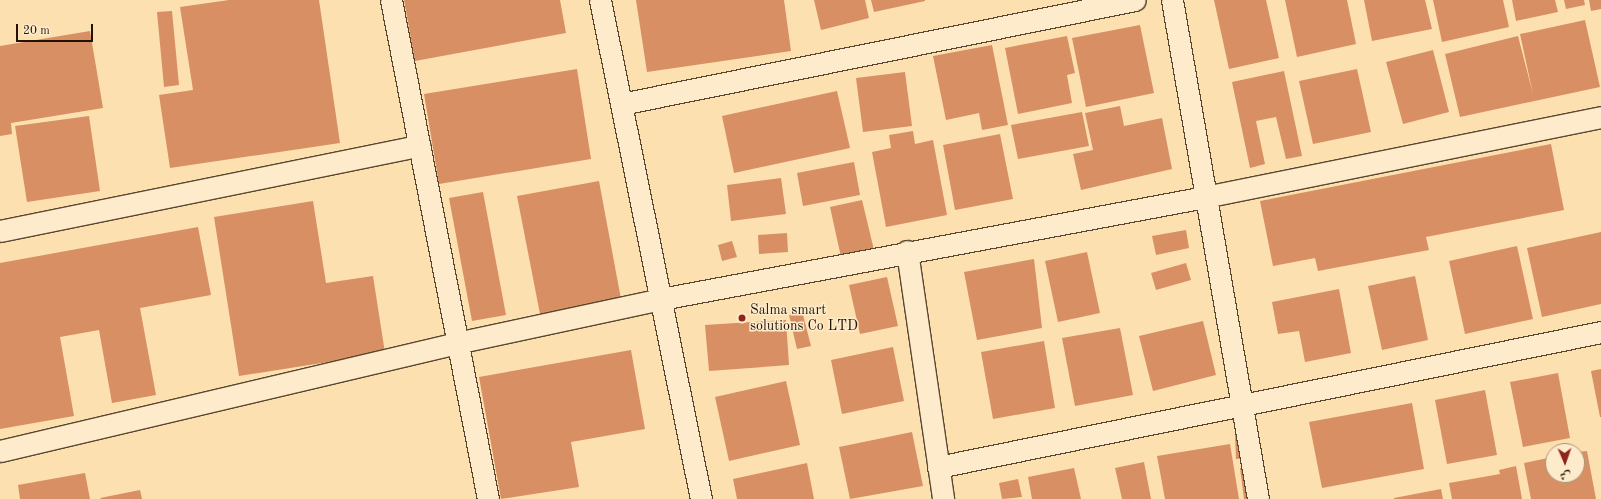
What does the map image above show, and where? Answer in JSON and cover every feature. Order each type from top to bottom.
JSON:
[{"type":"street","points":[[391,0],[456,344],[488,499]]},
{"type":"street","points":[[600,0],[701,499]]},
{"type":"street","points":[[621,104],[1135,0]]},
{"type":"street","points":[[1172,0],[1258,499]]},
{"type":"street","points":[[0,451],[456,344],[661,300],[907,251],[1205,197],[1601,117]]},
{"type":"street","points":[[0,230],[419,146]]},
{"type":"street","points":[[907,251],[943,499]]},
{"type":"street","points":[[938,467],[1601,332]]},
{"type":"building","points":[[229,0],[319,0],[340,143],[170,168],[159,95],[193,90],[180,7]]},
{"type":"building","points":[[404,0],[560,0],[566,33],[415,61]]},
{"type":"building","points":[[636,0],[784,0],[791,51],[647,72]]},
{"type":"building","points":[[814,0],[865,0],[869,18],[821,30]]},
{"type":"building","points":[[871,0],[925,0],[925,1],[874,12]]},
{"type":"building","points":[[1214,0],[1266,0],[1279,58],[1229,69]]},
{"type":"building","points":[[1285,0],[1347,0],[1356,44],[1297,57]]},
{"type":"building","points":[[1364,0],[1425,0],[1432,29],[1372,41]]},
{"type":"building","points":[[1433,0],[1503,0],[1509,27],[1442,42]]},
{"type":"building","points":[[1512,0],[1555,0],[1558,12],[1516,21]]},
{"type":"building","points":[[1564,0],[1584,0],[1585,5],[1566,9]]},
{"type":"building","points":[[1589,0],[1601,0],[1601,9],[1591,11]]},
{"type":"building","points":[[172,11],[179,85],[164,87],[157,12]]},
{"type":"building","points":[[1585,20],[1600,87],[1460,117],[1445,54],[1518,36],[1533,94],[1520,34]]},
{"type":"building","points":[[1140,25],[1154,93],[1086,107],[1072,38]]},
{"type":"building","points":[[90,31],[103,108],[11,123],[12,134],[0,136],[0,46]]},
{"type":"building","points":[[1067,36],[1075,73],[1067,75],[1072,103],[1018,114],[1005,48]]},
{"type":"building","points":[[992,45],[1008,125],[982,130],[979,113],[946,120],[933,56]]},
{"type":"building","points":[[1433,50],[1449,112],[1403,124],[1386,62]]},
{"type":"building","points":[[577,69],[591,159],[439,184],[424,94]]},
{"type":"building","points":[[1357,69],[1371,132],[1313,144],[1299,81]]},
{"type":"building","points":[[1284,71],[1302,156],[1286,159],[1276,117],[1256,121],[1265,164],[1250,168],[1232,82]]},
{"type":"building","points":[[905,72],[912,126],[863,132],[856,78]]},
{"type":"building","points":[[837,91],[850,148],[734,173],[722,116]]},
{"type":"building","points":[[1120,106],[1124,126],[1162,118],[1172,169],[1081,190],[1073,154],[1093,150],[1085,113]]},
{"type":"building","points":[[1082,112],[1089,146],[1018,159],[1011,125]]},
{"type":"building","points":[[89,116],[100,191],[27,202],[15,126]]},
{"type":"building","points":[[913,131],[915,144],[933,140],[947,215],[886,227],[872,152],[891,148],[889,135]]},
{"type":"building","points":[[1000,134],[1013,199],[955,210],[943,145]]},
{"type":"building","points":[[1551,144],[1564,210],[1426,237],[1429,250],[1318,271],[1315,258],[1273,266],[1260,201]]},
{"type":"building","points":[[854,162],[860,195],[803,206],[797,173]]},
{"type":"building","points":[[781,178],[786,214],[731,221],[727,185]]},
{"type":"building","points":[[599,181],[621,299],[540,314],[517,196]]},
{"type":"building","points":[[483,192],[506,315],[472,321],[449,198]]},
{"type":"building","points":[[862,200],[874,250],[841,257],[830,207]]},
{"type":"building","points":[[313,201],[326,283],[373,276],[385,353],[239,376],[214,217]]},
{"type":"building","points":[[198,227],[211,295],[140,308],[156,395],[112,403],[99,330],[60,337],[74,416],[0,429],[0,263]]},
{"type":"building","points":[[1186,230],[1189,248],[1156,255],[1152,236]]},
{"type":"building","points":[[1601,232],[1601,304],[1542,317],[1527,248]]},
{"type":"building","points":[[787,233],[788,252],[759,254],[758,235]]},
{"type":"building","points":[[732,241],[737,257],[722,261],[718,245]]},
{"type":"building","points":[[1517,246],[1533,319],[1465,334],[1449,261]]},
{"type":"building","points":[[1087,252],[1100,313],[1058,322],[1045,261]]},
{"type":"building","points":[[1034,259],[1042,328],[977,340],[964,272]]},
{"type":"building","points":[[1186,263],[1191,280],[1156,290],[1151,273]]},
{"type":"building","points":[[1415,276],[1428,340],[1382,350],[1368,286]]},
{"type":"building","points":[[887,277],[898,326],[860,334],[849,285]]},
{"type":"building","points":[[1339,289],[1351,353],[1305,362],[1299,331],[1278,334],[1272,302]]},
{"type":"building","points":[[802,311],[811,346],[797,349],[789,315]]},
{"type":"building","points":[[786,320],[789,365],[709,371],[705,325]]},
{"type":"building","points":[[1203,321],[1216,375],[1153,391],[1139,336]]},
{"type":"building","points":[[1120,328],[1133,395],[1075,406],[1062,338]]},
{"type":"building","points":[[1044,341],[1055,408],[993,419],[981,352]]},
{"type":"building","points":[[893,347],[904,401],[842,414],[831,360]]},
{"type":"building","points":[[631,350],[645,429],[571,442],[579,487],[501,499],[479,377]]},
{"type":"building","points":[[1601,369],[1601,417],[1600,417],[1591,371]]},
{"type":"building","points":[[1558,373],[1570,438],[1523,447],[1510,382]]},
{"type":"building","points":[[786,381],[800,445],[729,461],[715,397]]},
{"type":"building","points":[[1485,390],[1497,455],[1447,464],[1435,400]]},
{"type":"building","points":[[1412,403],[1424,469],[1322,488],[1309,422]]},
{"type":"building","points":[[912,432],[923,486],[850,499],[839,447]]},
{"type":"building","points":[[1235,435],[1247,435],[1247,458],[1236,459]]},
{"type":"building","points":[[1230,444],[1239,499],[1165,499],[1157,456]]},
{"type":"building","points":[[1585,451],[1587,451],[1596,499],[1531,499],[1524,463],[1545,459],[1545,483],[1585,483]]},
{"type":"building","points":[[1144,462],[1151,499],[1122,499],[1115,468]]},
{"type":"building","points":[[807,463],[814,499],[737,499],[733,479]]},
{"type":"building","points":[[1251,466],[1255,499],[1244,499],[1240,468]]},
{"type":"building","points":[[1516,466],[1522,499],[1452,499],[1449,483],[1500,474],[1499,470]]},
{"type":"building","points":[[1074,468],[1081,499],[1032,499],[1028,477]]},
{"type":"building","points":[[85,473],[90,499],[20,499],[18,485]]},
{"type":"building","points":[[1018,479],[1022,497],[1002,499],[999,483]]},
{"type":"building","points":[[1441,489],[1443,499],[1394,499],[1394,498]]},
{"type":"building","points":[[140,490],[142,499],[100,498]]},
{"type":"place","name":"Salma smart solutions Co LTD","points":[[742,318]]}]
